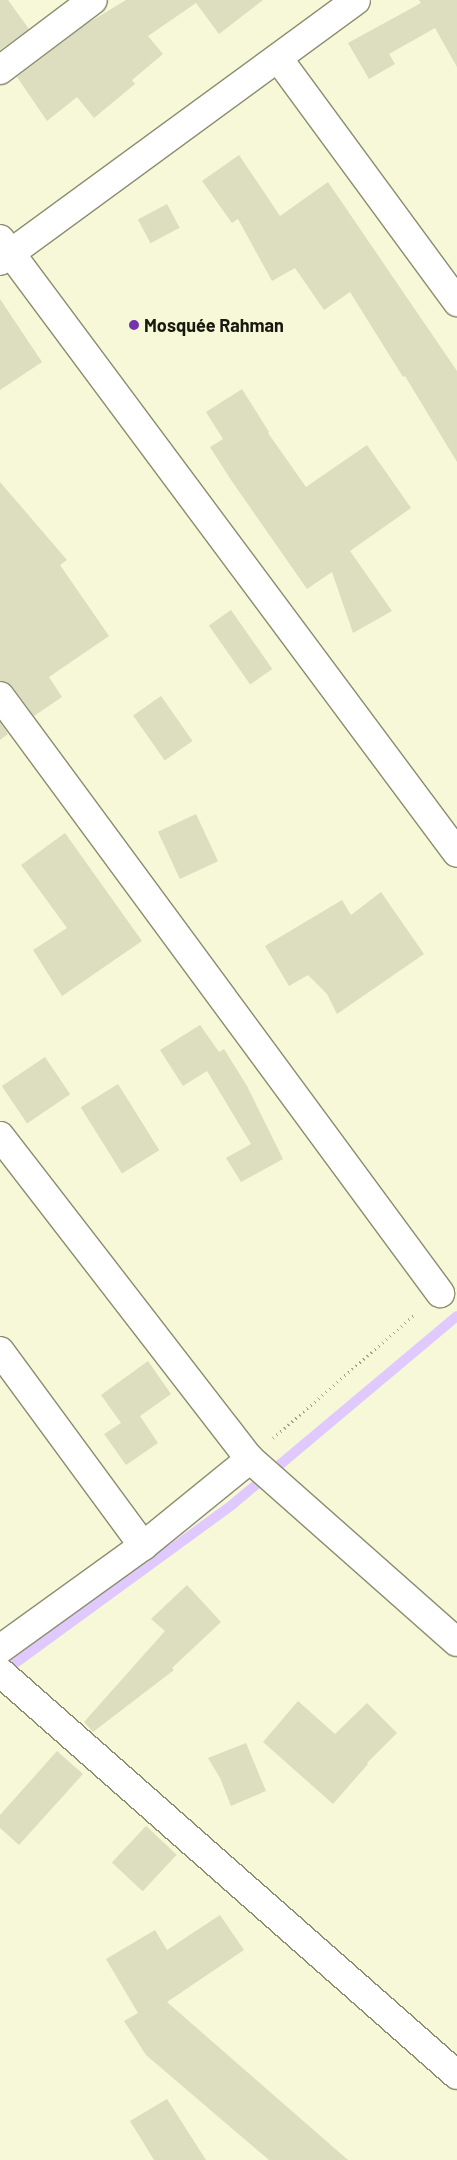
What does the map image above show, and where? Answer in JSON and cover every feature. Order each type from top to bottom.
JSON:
[{"type":"street","points":[[0,70],[93,0]]},
{"type":"street","points":[[356,0],[278,58],[4,251],[457,853]]},
{"type":"street","points":[[278,58],[457,302]]},
{"type":"street","points":[[0,696],[440,1293]]},
{"type":"street","points":[[0,1136],[250,1458],[457,1642]]},
{"type":"street","points":[[0,1351],[143,1546]]},
{"type":"street","points":[[0,1649],[143,1546],[250,1458]]},
{"type":"street","points":[[0,1672],[457,2075]]},
{"type":"path","points":[[250,1458],[440,1293]]},
{"type":"building","points":[[0,0],[8,0],[29,29],[0,50]]},
{"type":"building","points":[[126,0],[263,0],[219,34],[196,3],[148,36],[163,54],[132,80],[135,84],[94,118],[77,97],[47,121],[17,77],[88,23]]},
{"type":"building","points":[[419,0],[457,0],[457,67],[435,28],[389,54],[395,64],[369,79],[348,43],[421,3]]},
{"type":"building","points":[[239,155],[280,216],[328,182],[457,371],[457,462],[405,376],[403,377],[350,292],[324,310],[295,268],[272,281],[238,219],[232,223],[202,181]]},
{"type":"building","points":[[167,204],[180,228],[151,243],[138,219]]},
{"type":"building","points":[[0,299],[42,362],[0,390]]},
{"type":"building","points":[[242,389],[268,433],[306,487],[367,445],[411,508],[350,551],[392,611],[353,633],[332,572],[307,589],[210,447],[223,439],[206,412]]},
{"type":"building","points":[[0,482],[67,560],[60,565],[109,636],[49,677],[62,697],[34,716],[12,686],[0,681]]},
{"type":"building","points":[[231,610],[272,669],[250,684],[209,625]]},
{"type":"building","points":[[161,696],[193,741],[165,761],[133,716]]},
{"type":"building","points":[[0,722],[8,734],[0,740]]},
{"type":"building","points":[[196,814],[218,861],[180,879],[158,832]]},
{"type":"building","points":[[65,833],[142,941],[62,996],[33,950],[67,928],[21,865]]},
{"type":"building","points":[[381,892],[424,954],[337,1014],[327,994],[308,975],[289,986],[265,946],[342,900],[351,915]]},
{"type":"building","points":[[200,1025],[219,1052],[224,1049],[247,1086],[283,1159],[241,1182],[226,1158],[251,1144],[207,1071],[183,1086],[160,1050]]},
{"type":"building","points":[[45,1057],[70,1094],[27,1123],[2,1086]]},
{"type":"building","points":[[118,1084],[159,1150],[122,1173],[81,1107]]},
{"type":"building","points":[[148,1361],[171,1394],[140,1416],[158,1443],[126,1465],[104,1434],[121,1423],[101,1395]]},
{"type":"building","points":[[187,1585],[221,1622],[172,1668],[174,1670],[93,1732],[84,1722],[165,1631],[151,1619]]},
{"type":"building","points":[[298,1701],[335,1734],[367,1703],[397,1733],[367,1763],[333,1804],[263,1742]]},
{"type":"building","points":[[246,1743],[266,1791],[231,1806],[220,1778],[208,1758]]},
{"type":"building","points":[[57,1751],[83,1774],[19,1845],[0,1828],[0,1815]]},
{"type":"building","points":[[146,1826],[177,1855],[143,1891],[112,1863]]},
{"type":"building","points":[[220,1915],[244,1950],[167,2002],[348,2160],[269,2160],[146,2055],[124,2021],[138,2013],[106,1959],[155,1930],[167,1950]]},
{"type":"building","points":[[167,2099],[206,2160],[154,2160],[130,2121]]},
{"type":"waterway","points":[[3,1672],[233,1504],[457,1316]]},
{"type":"place","name":"Mosquée Rahman","points":[[134,325]]}]
